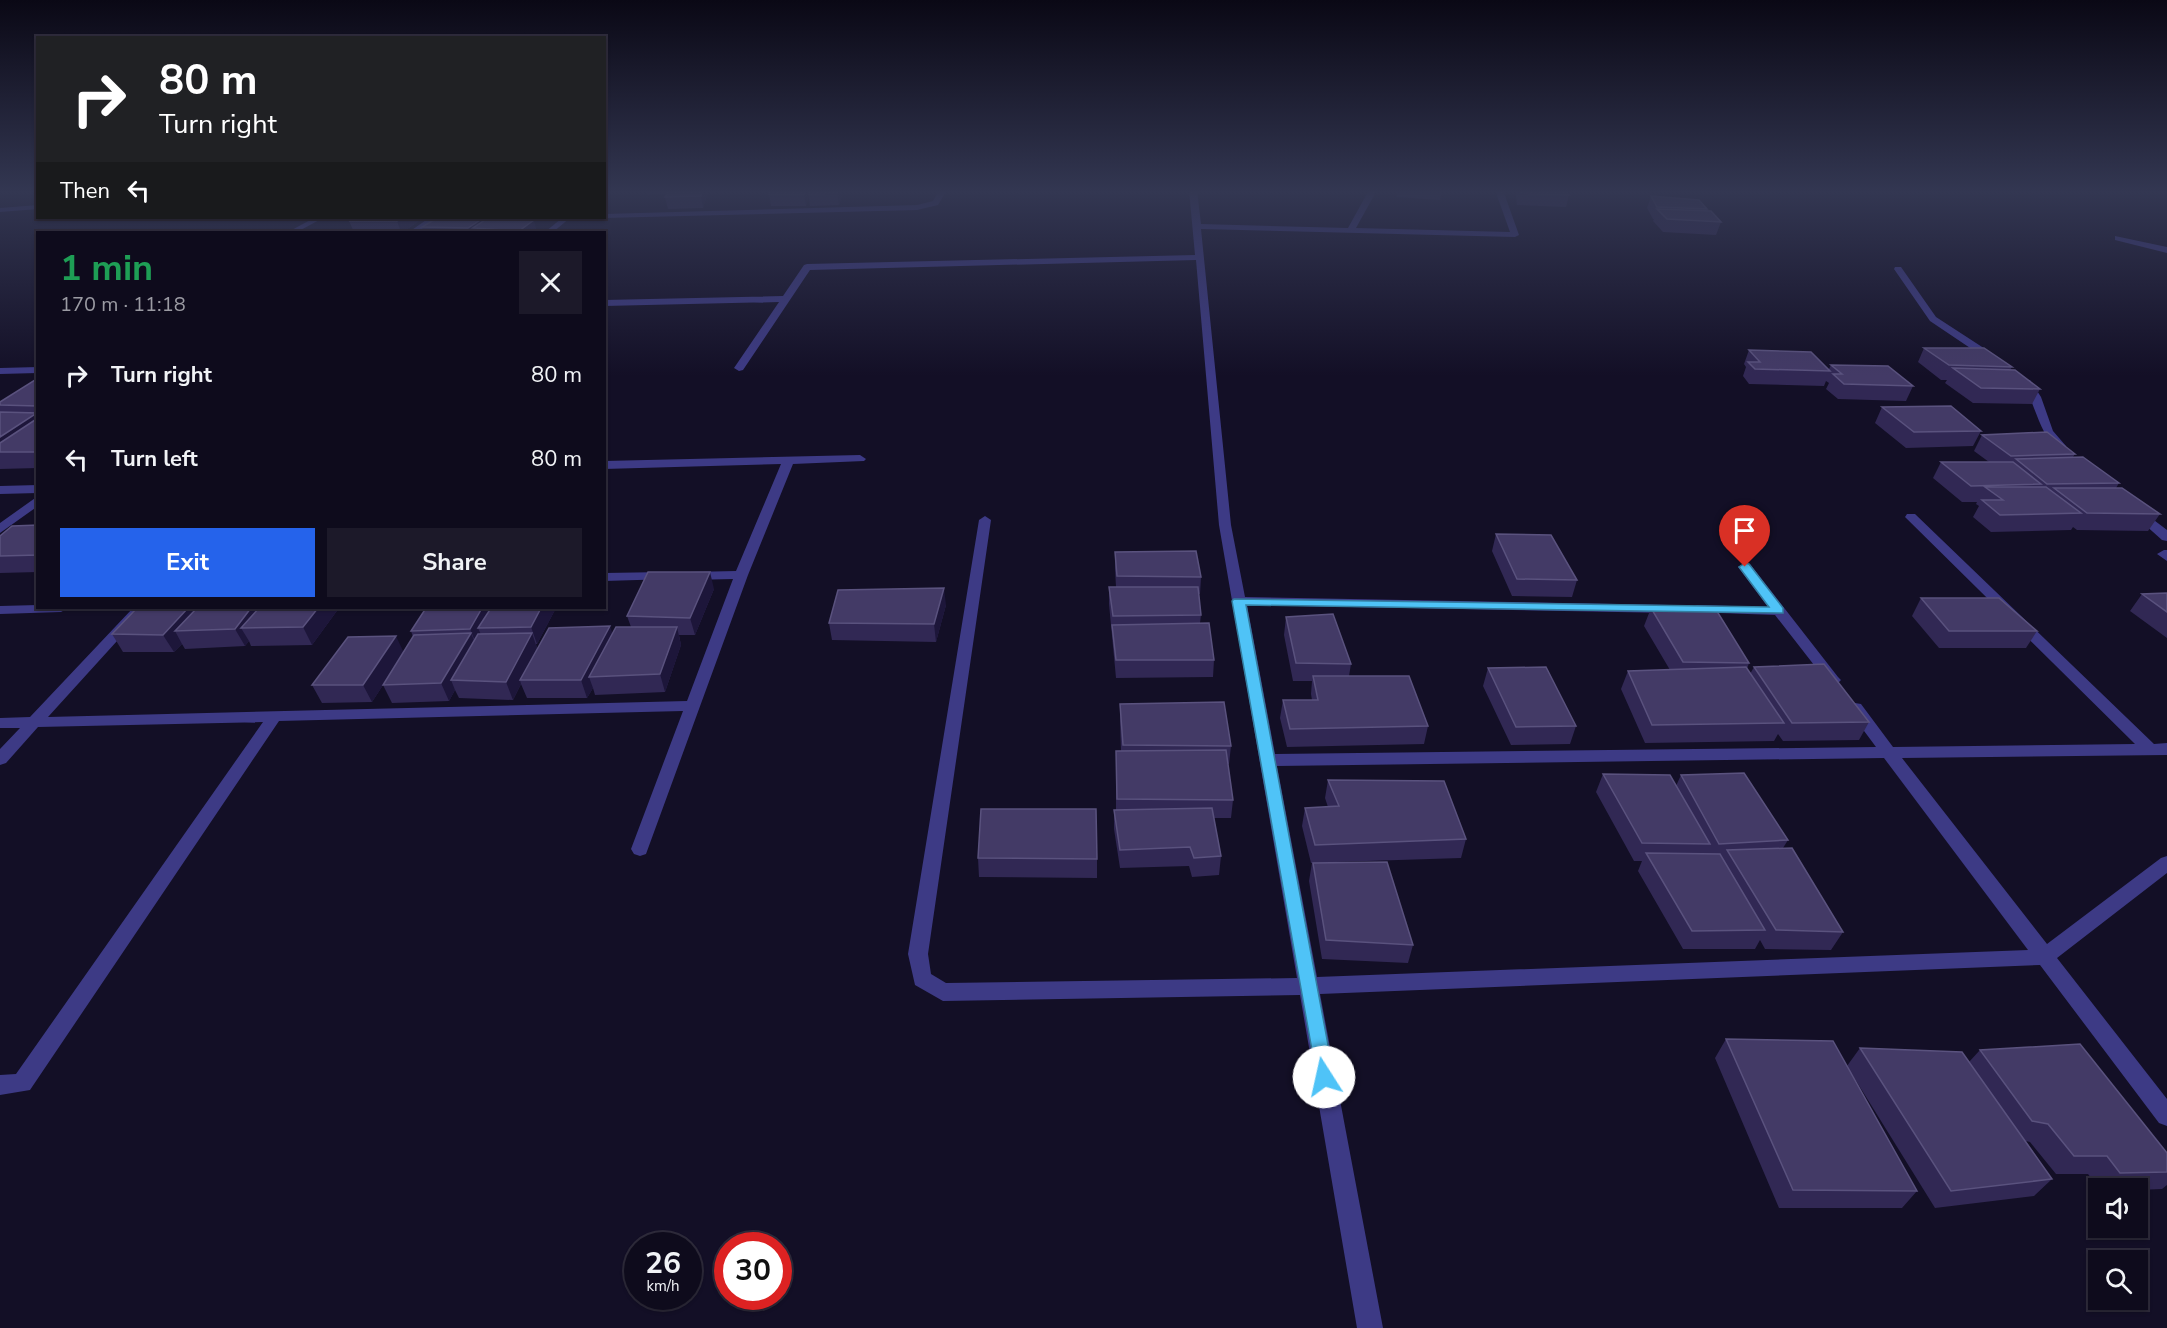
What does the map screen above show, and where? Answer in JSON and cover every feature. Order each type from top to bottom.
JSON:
[{"type":"street","points":[[1200,252],[1225,525],[1370,1328]]},
{"type":"street","points":[[739,368],[807,267],[1200,257]]},
{"type":"street","points":[[1898,269],[1933,319],[2001,363]]},
{"type":"street","points":[[606,303],[785,299]]},
{"type":"street","points":[[0,371],[36,370]]},
{"type":"street","points":[[2021,376],[2032,388],[2043,425],[2051,439],[2068,452]]},
{"type":"street","points":[[606,465],[860,459]]},
{"type":"street","points":[[640,849],[741,575],[788,460]]},
{"type":"street","points":[[0,490],[36,489]]},
{"type":"street","points":[[0,529],[36,502]]},
{"type":"street","points":[[2131,506],[2167,537]]},
{"type":"street","points":[[1911,517],[2159,749]]},
{"type":"street","points":[[985,520],[918,954],[922,979],[943,992],[1308,986],[2044,957],[2167,863]]},
{"type":"street","points":[[1745,567],[2167,1116]]},
{"type":"street","points":[[606,578],[741,575]]},
{"type":"street","points":[[1238,601],[1779,611]]},
{"type":"street","points":[[0,610],[36,609]]},
{"type":"street","points":[[0,759],[139,609]]},
{"type":"street","points":[[0,723],[692,706]]},
{"type":"street","points":[[0,1085],[22,1083],[275,716]]},
{"type":"street","points":[[1266,760],[2159,749]]},
{"type":"building","points":[[1924,348],[1984,348],[2012,367],[1949,365]]},
{"type":"building","points":[[1749,350],[1811,352],[1830,371],[1755,369],[1748,362],[1760,362]]},
{"type":"building","points":[[1831,365],[1888,366],[1913,386],[1844,384],[1833,374],[1842,374]]},
{"type":"building","points":[[1953,368],[2015,370],[2040,389],[1981,388]]},
{"type":"building","points":[[36,379],[36,406],[0,405],[0,402]]},
{"type":"building","points":[[1951,406],[1981,431],[1914,432],[1882,407]]},
{"type":"building","points":[[0,412],[36,413],[36,414],[0,437]]},
{"type":"building","points":[[36,419],[36,452],[0,452],[0,443]]},
{"type":"building","points":[[2047,432],[2075,454],[2011,456],[1982,435]]},
{"type":"building","points":[[2083,457],[2119,483],[2047,484],[2016,459]]},
{"type":"building","points":[[1941,462],[2013,462],[2041,484],[1971,486]]},
{"type":"building","points":[[1985,487],[2046,487],[2081,513],[2000,515],[1982,500],[2003,500]]},
{"type":"building","points":[[2054,488],[2122,488],[2160,514],[2087,513]]},
{"type":"building","points":[[36,525],[36,555],[0,556],[0,536],[12,526]]},
{"type":"building","points":[[1496,534],[1551,535],[1577,580],[1517,579]]},
{"type":"building","points":[[1196,551],[1201,577],[1117,576],[1115,552]]},
{"type":"building","points":[[648,572],[710,572],[690,618],[627,616]]},
{"type":"building","points":[[1109,587],[1198,587],[1201,615],[1113,616]]},
{"type":"building","points":[[944,588],[934,624],[829,623],[838,590]]},
{"type":"building","points":[[2167,593],[2167,612],[2142,594]]},
{"type":"building","points":[[1921,598],[1999,598],[2037,631],[1949,631]]},
{"type":"building","points":[[1651,608],[1715,608],[1749,663],[1683,662]]},
{"type":"building","points":[[136,609],[187,609],[163,635],[112,634]]},
{"type":"building","points":[[196,609],[250,609],[235,629],[175,631]]},
{"type":"building","points":[[258,609],[317,609],[303,627],[241,628]]},
{"type":"building","points":[[425,609],[481,609],[470,629],[411,631]]},
{"type":"building","points":[[490,609],[540,609],[531,627],[478,628]]},
{"type":"building","points":[[1333,614],[1351,664],[1296,663],[1286,617]]},
{"type":"building","points":[[1209,623],[1214,660],[1116,660],[1112,625]]},
{"type":"building","points":[[610,626],[581,680],[520,680],[549,628]]},
{"type":"building","points":[[616,627],[677,627],[660,674],[589,677]]},
{"type":"building","points":[[471,633],[441,683],[383,685],[414,635]]},
{"type":"building","points":[[532,633],[506,682],[451,680],[478,634]]},
{"type":"building","points":[[396,636],[363,685],[312,685],[348,637]]},
{"type":"building","points":[[1824,664],[1869,722],[1792,723],[1754,667]]},
{"type":"building","points":[[1546,667],[1576,726],[1516,727],[1488,668]]},
{"type":"building","points":[[1746,667],[1784,723],[1652,725],[1628,671]]},
{"type":"building","points":[[1313,676],[1409,676],[1428,726],[1290,729],[1283,700],[1318,700]]},
{"type":"building","points":[[1224,702],[1231,746],[1123,745],[1120,704]]},
{"type":"building","points":[[1226,750],[1233,800],[1117,799],[1116,751]]},
{"type":"building","points":[[1744,773],[1788,840],[1719,844],[1681,775]]},
{"type":"building","points":[[1603,774],[1670,775],[1710,844],[1642,843]]},
{"type":"building","points":[[1328,780],[1444,781],[1466,839],[1315,845],[1305,808],[1339,806]]},
{"type":"building","points":[[1212,808],[1221,856],[1194,858],[1190,847],[1120,850],[1114,810]]},
{"type":"building","points":[[981,809],[1096,809],[1097,859],[978,858]]},
{"type":"building","points":[[1792,848],[1843,932],[1776,930],[1727,850]]},
{"type":"building","points":[[1646,853],[1720,854],[1765,930],[1692,931]]},
{"type":"building","points":[[1387,862],[1413,945],[1326,940],[1313,863]]},
{"type":"building","points":[[1726,1039],[1833,1041],[1917,1191],[1793,1190]]},
{"type":"building","points":[[2080,1044],[2167,1153],[2167,1172],[2120,1173],[2107,1156],[2074,1156],[2048,1124],[2032,1121],[1980,1050]]},
{"type":"building","points":[[1860,1048],[1962,1052],[2052,1179],[1951,1191]]},
{"type":"route","points":[[1324,1077],[1238,601],[1779,611],[1745,567]]}]
